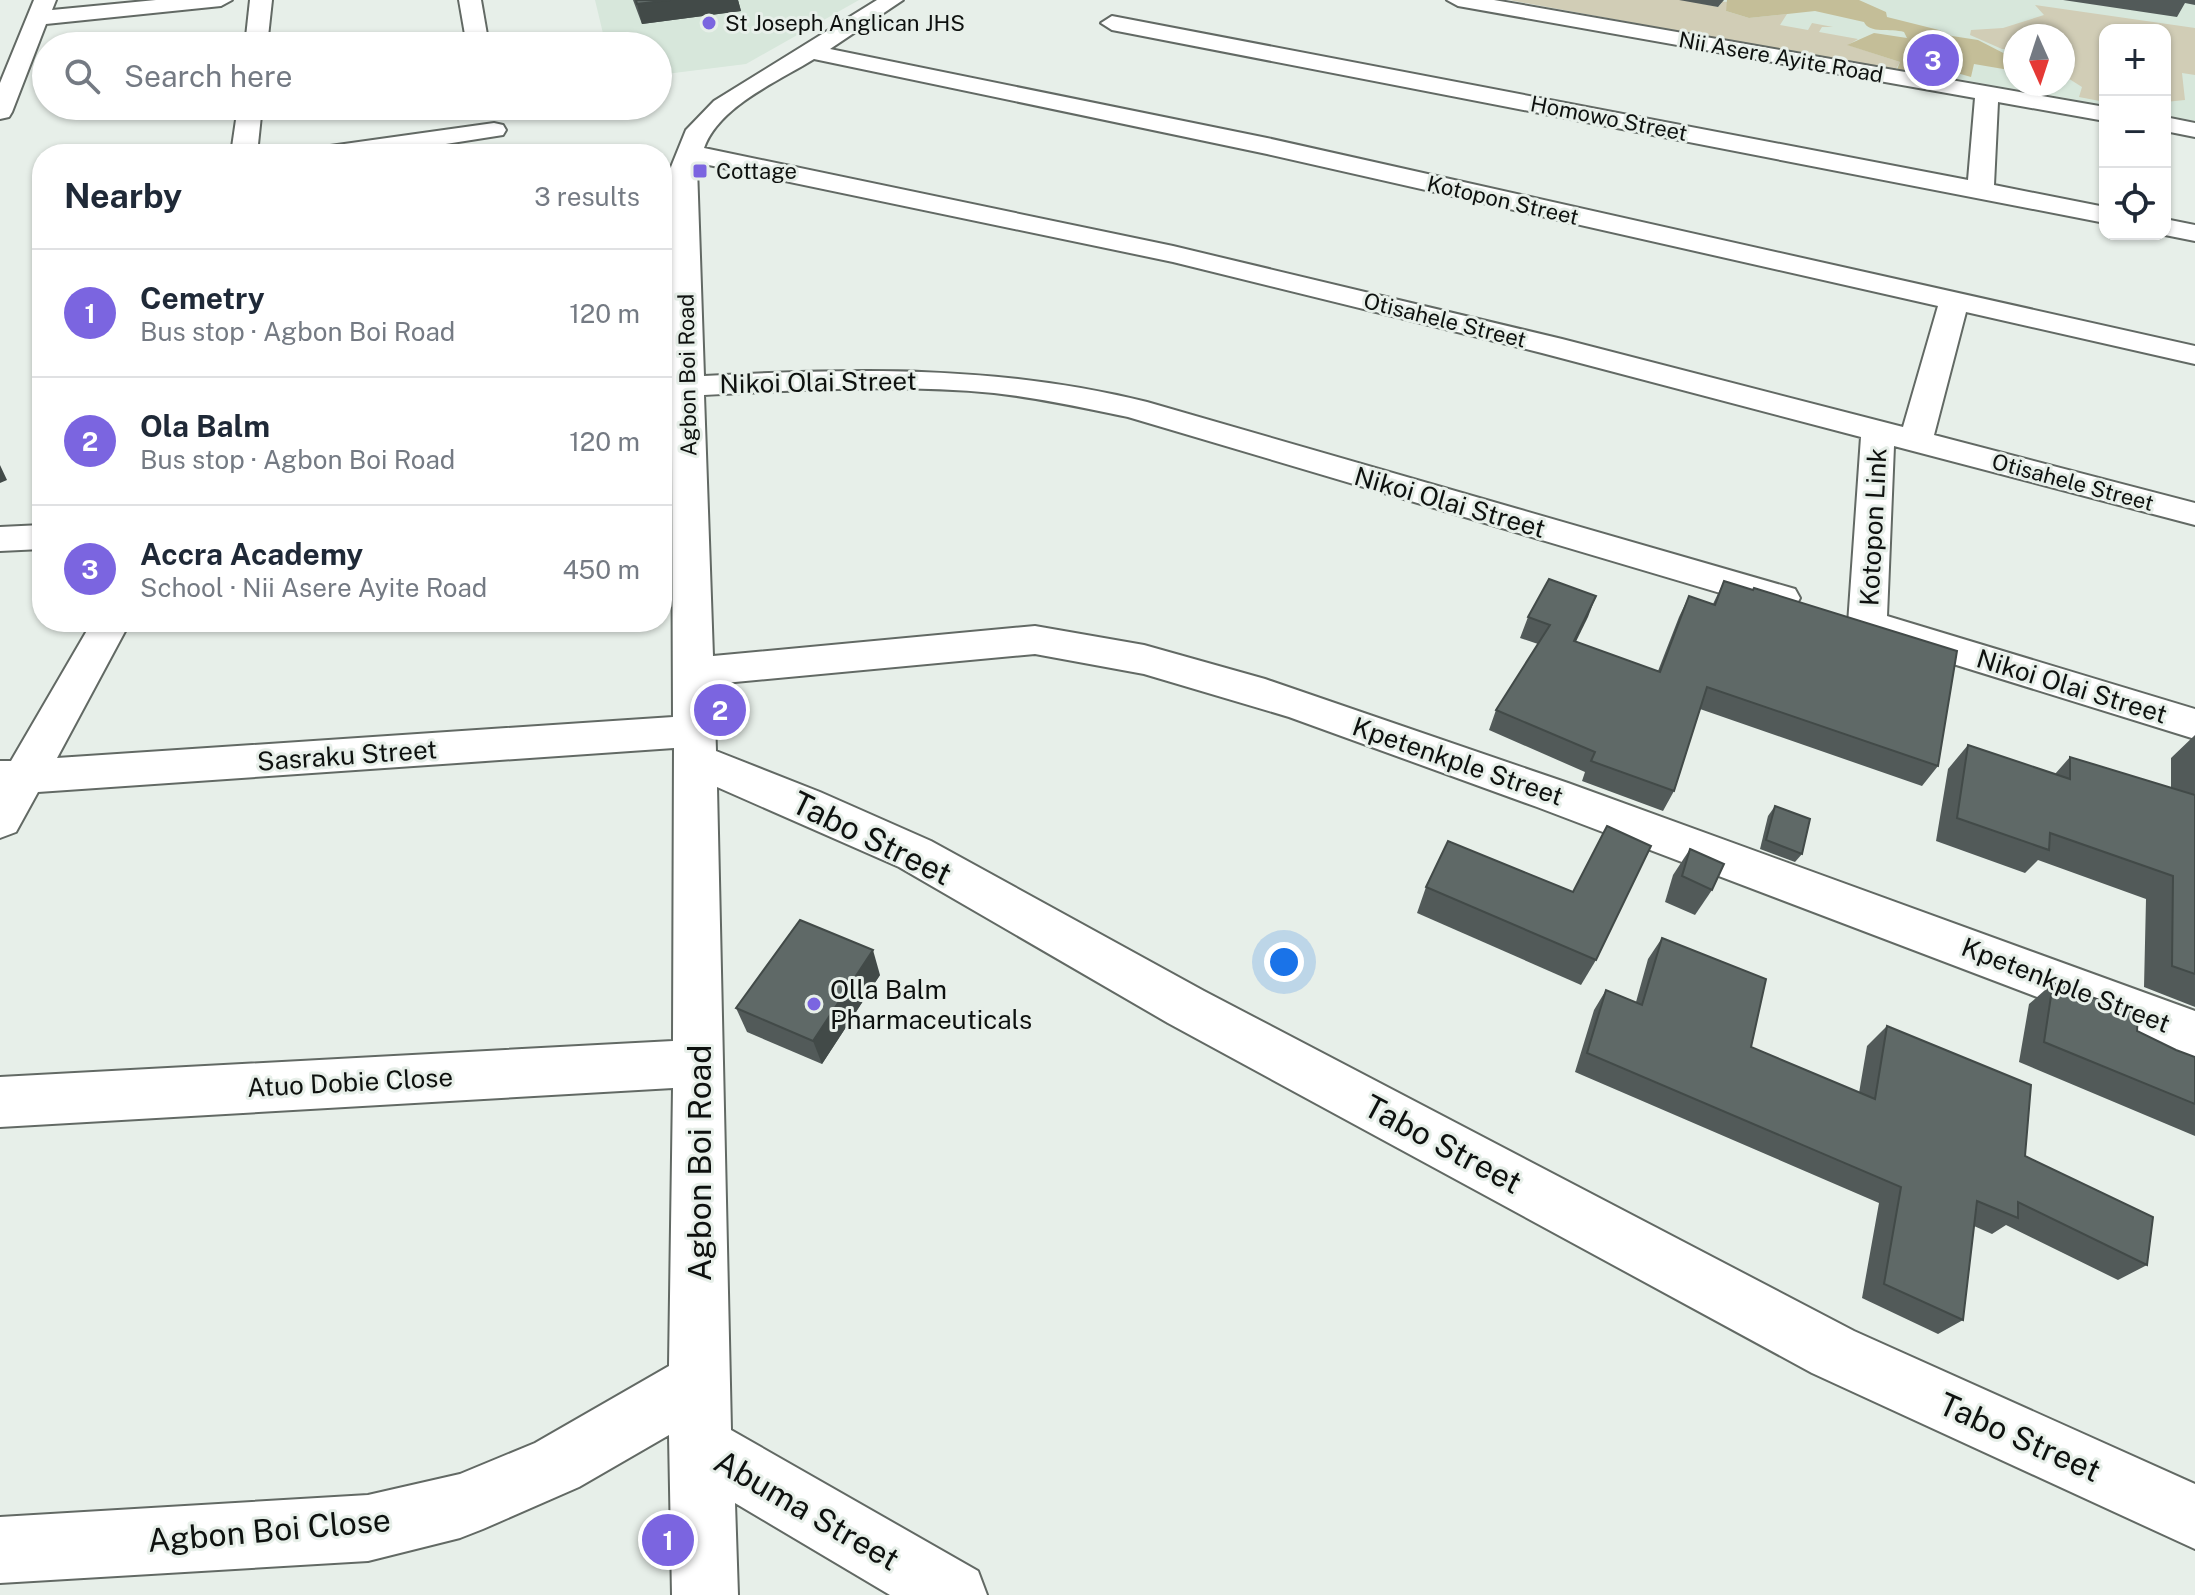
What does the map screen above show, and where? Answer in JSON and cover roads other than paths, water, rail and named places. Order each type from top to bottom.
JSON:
[{"type":"street","points":[[0,112],[9,63],[41,9],[221,0]]},
{"type":"street","points":[[258,32],[261,0]]},
{"type":"street","points":[[470,0],[476,32]]},
{"type":"street","name":"Agbon Boi Road","points":[[705,1595],[699,1383],[699,1063],[694,719],[675,500],[689,386],[675,329],[683,184],[689,153],[698,130],[709,117],[892,0]]},
{"type":"street","name":"Nii Asere Ayite Road","points":[[1458,0],[2099,113]]},
{"type":"street","name":"Homowo Street","points":[[1112,23],[2099,214]]},
{"type":"street","name":"Kotopon Street","points":[[809,51],[1267,146],[2195,355]]},
{"type":"street","points":[[1980,190],[1987,94]]},
{"type":"street","points":[[245,144],[248,120]]},
{"type":"street","points":[[2171,125],[2195,130]]},
{"type":"street","points":[[398,144],[494,130]]},
{"type":"street","name":"Otisahele Street","points":[[689,153],[1173,254],[1551,346],[2195,514]]},
{"type":"street","points":[[2171,228],[2195,233]]},
{"type":"street","name":"Kotopon Link","points":[[1916,440],[1954,302]]},
{"type":"street","name":"Nikoi Olai Street","points":[[689,386],[871,378],[949,381],[1043,390],[1135,409],[1837,615],[2195,724]]},
{"type":"street","name":"Kotopon Link","points":[[1837,615],[1878,431]]},
{"type":"street","points":[[0,539],[32,537]]},
{"type":"street","points":[[0,820],[13,778],[105,632]]},
{"type":"street","name":"Kpetenkple Street","points":[[694,719],[1035,640],[1089,646],[1232,683],[1642,825],[2195,1034]]},
{"type":"street","name":"Sasraku Street","points":[[13,778],[694,719]]},
{"type":"street","name":"Tabo Street","points":[[694,719],[804,804],[915,854],[1186,1007],[1833,1352],[2195,1517]]},
{"type":"street","name":"Atuo Dobie Close","points":[[0,1102],[699,1063]]},
{"type":"street","name":"Agbon Boi Close","points":[[0,1550],[368,1528],[460,1506],[557,1465],[699,1383]]},
{"type":"street","name":"Abuma Street","points":[[702,1448],[954,1595]]},
{"type":"place","name":"St Joseph Anglican JHS","points":[[709,23]]},
{"type":"place","name":"Accra Academy","points":[[1933,60]]},
{"type":"place","name":"Cottage","points":[[700,171]]},
{"type":"place","name":"Ola Balm","points":[[720,710]]},
{"type":"place","name":"Olla Balm Pharmaceuticals","points":[[814,1004]]},
{"type":"place","name":"Cemetry","points":[[668,1540]]}]
